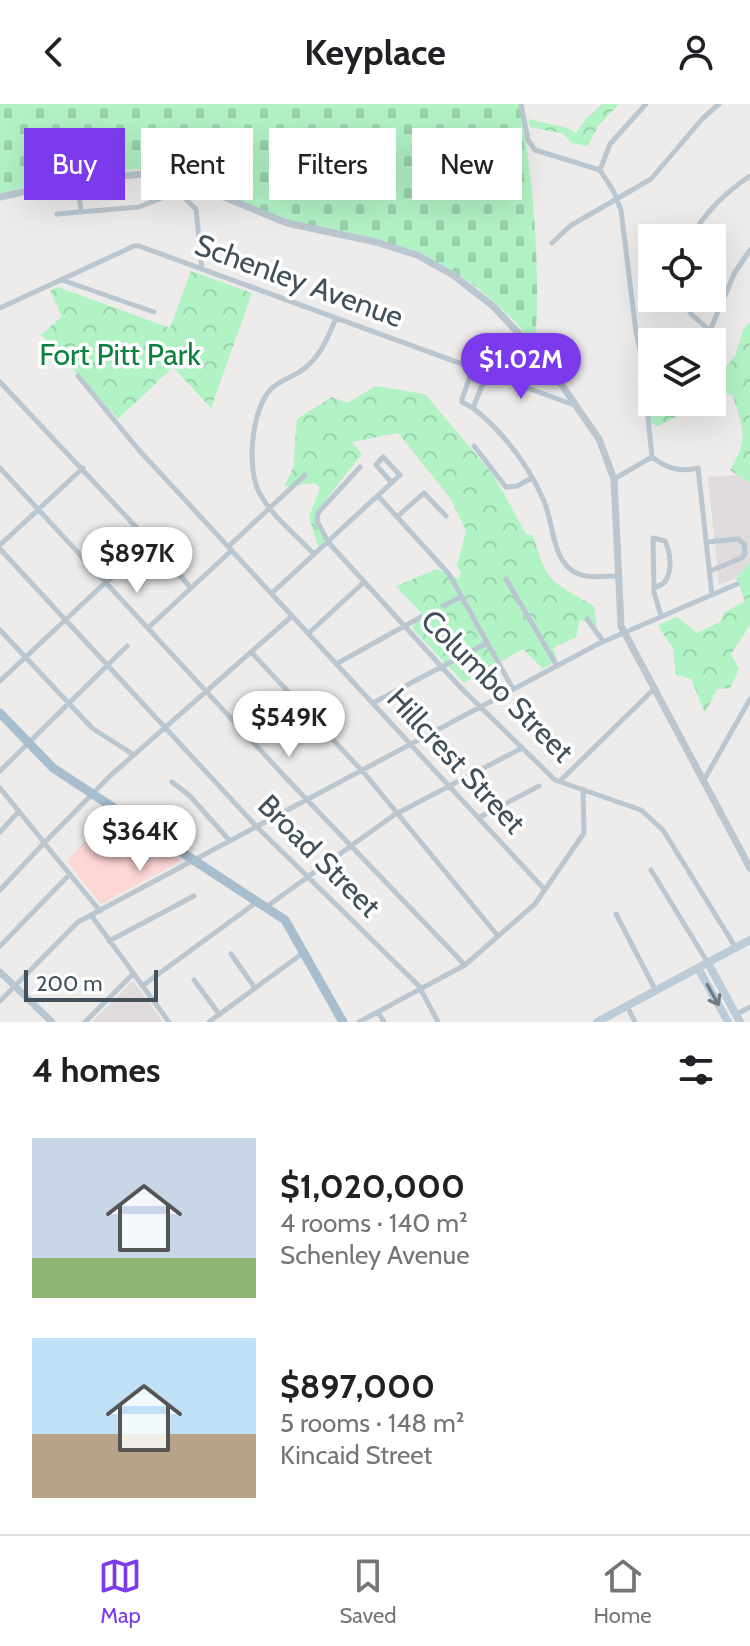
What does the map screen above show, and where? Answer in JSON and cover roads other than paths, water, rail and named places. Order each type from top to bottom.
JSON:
[{"type":"main road","points":[[0,713],[53,768],[285,920],[343,1022]]},
{"type":"main road","points":[[597,1022],[750,940]]},
{"type":"main road","points":[[708,963],[738,1018]]},
{"type":"main road","points":[[698,968],[728,1022]]},
{"type":"street","points":[[521,104],[528,140],[535,150],[600,170],[617,200],[624,225],[638,340]]},
{"type":"street","points":[[600,170],[610,144],[646,104]]},
{"type":"street","points":[[552,243],[570,226],[651,179],[703,118],[719,104]]},
{"type":"street","points":[[125,176],[171,177],[287,223],[376,242],[417,255],[453,275],[507,319],[548,365],[599,439],[614,479],[623,632],[750,868]]},
{"type":"street","points":[[702,224],[731,189],[750,176]]},
{"type":"street","points":[[0,197],[24,192]]},
{"type":"street","points":[[57,214],[139,207],[179,193],[196,209],[202,269]]},
{"type":"street","points":[[80,200],[81,210]]},
{"type":"street","name":"Schenley Avenue","points":[[61,280],[139,246],[579,407]]},
{"type":"street","points":[[710,328],[735,272],[750,250]]},
{"type":"street","points":[[0,308],[61,280],[154,312]]},
{"type":"street","points":[[690,312],[707,328]]},
{"type":"street","points":[[314,554],[259,493],[254,478],[253,437],[257,414],[271,389],[315,359],[336,318]]},
{"type":"street","points":[[473,368],[462,402],[504,436],[518,453],[544,502],[563,563],[581,576],[618,576]]},
{"type":"street","points":[[473,408],[487,373]]},
{"type":"street","name":"Hillcrest Street","points":[[78,376],[119,428],[545,890]]},
{"type":"street","points":[[0,382],[83,468],[190,587]]},
{"type":"street","points":[[650,416],[652,457]]},
{"type":"street","points":[[474,446],[506,487],[511,488],[532,478]]},
{"type":"street","points":[[272,593],[378,496],[392,483],[400,475],[383,457],[376,465],[392,483]]},
{"type":"street","points":[[614,479],[652,457]]},
{"type":"street","points":[[652,457],[670,468],[698,468],[712,595]]},
{"type":"street","points":[[328,542],[317,521],[318,513],[360,467]]},
{"type":"street","points":[[0,468],[465,965]]},
{"type":"street","points":[[0,547],[83,468]]},
{"type":"street","points":[[148,628],[305,475]]},
{"type":"street","points":[[398,516],[424,493],[446,516]]},
{"type":"street","points":[[378,496],[440,562],[513,689]]},
{"type":"street","points":[[654,587],[664,585],[669,579],[668,547],[665,541],[653,538],[654,587],[655,600],[661,616]]},
{"type":"street","points":[[707,542],[738,539],[744,544],[745,553],[742,558],[710,571]]},
{"type":"street","name":"Columbo Street","points":[[328,542],[480,707],[560,781],[641,810],[652,818],[663,830],[736,948]]},
{"type":"street","name":"Broad Street","points":[[0,547],[257,827],[421,990],[438,1022]]},
{"type":"street","points":[[0,681],[129,564]]},
{"type":"street","points":[[506,579],[557,666]]},
{"type":"street","points":[[309,633],[364,582]]},
{"type":"street","points":[[0,1001],[78,922],[603,641],[737,584]]},
{"type":"street","points":[[443,606],[461,597]]},
{"type":"street","points":[[0,890],[91,793],[292,616]]},
{"type":"street","points":[[336,664],[421,617]]},
{"type":"street","points":[[587,619],[603,641]]},
{"type":"street","points":[[0,630],[92,728],[134,755]]},
{"type":"street","points":[[373,703],[487,643]]},
{"type":"street","points":[[0,771],[127,646]]},
{"type":"street","points":[[252,653],[398,813],[498,936]]},
{"type":"street","points":[[560,781],[654,689]]},
{"type":"street","points":[[703,781],[750,701]]},
{"type":"street","points":[[142,986],[398,813],[522,747]]},
{"type":"street","points":[[172,782],[190,796],[230,841]]},
{"type":"street","points":[[480,817],[539,786]]},
{"type":"street","points":[[0,788],[100,911]]},
{"type":"street","points":[[359,1022],[465,965],[535,904],[584,833],[583,789]]},
{"type":"street","points":[[0,832],[19,811]]},
{"type":"street","points":[[651,870],[708,963]]},
{"type":"street","points":[[0,946],[70,874]]},
{"type":"street","points":[[109,941],[194,896]]},
{"type":"street","points":[[616,914],[656,991]]},
{"type":"street","points":[[91,915],[169,1022]]},
{"type":"street","points":[[209,1022],[304,953]]},
{"type":"street","points":[[231,954],[255,988]]},
{"type":"street","points":[[0,972],[52,1022]]},
{"type":"street","points":[[85,1022],[133,974]]},
{"type":"street","points":[[194,980],[219,1014]]},
{"type":"street","points":[[627,1006],[635,1022]]},
{"type":"street","points":[[738,1018],[750,1007]]},
{"type":"street","points":[[378,1012],[384,1022]]},
{"type":"park label","name":"Fort Pitt Park","points":[[120,355]]}]
